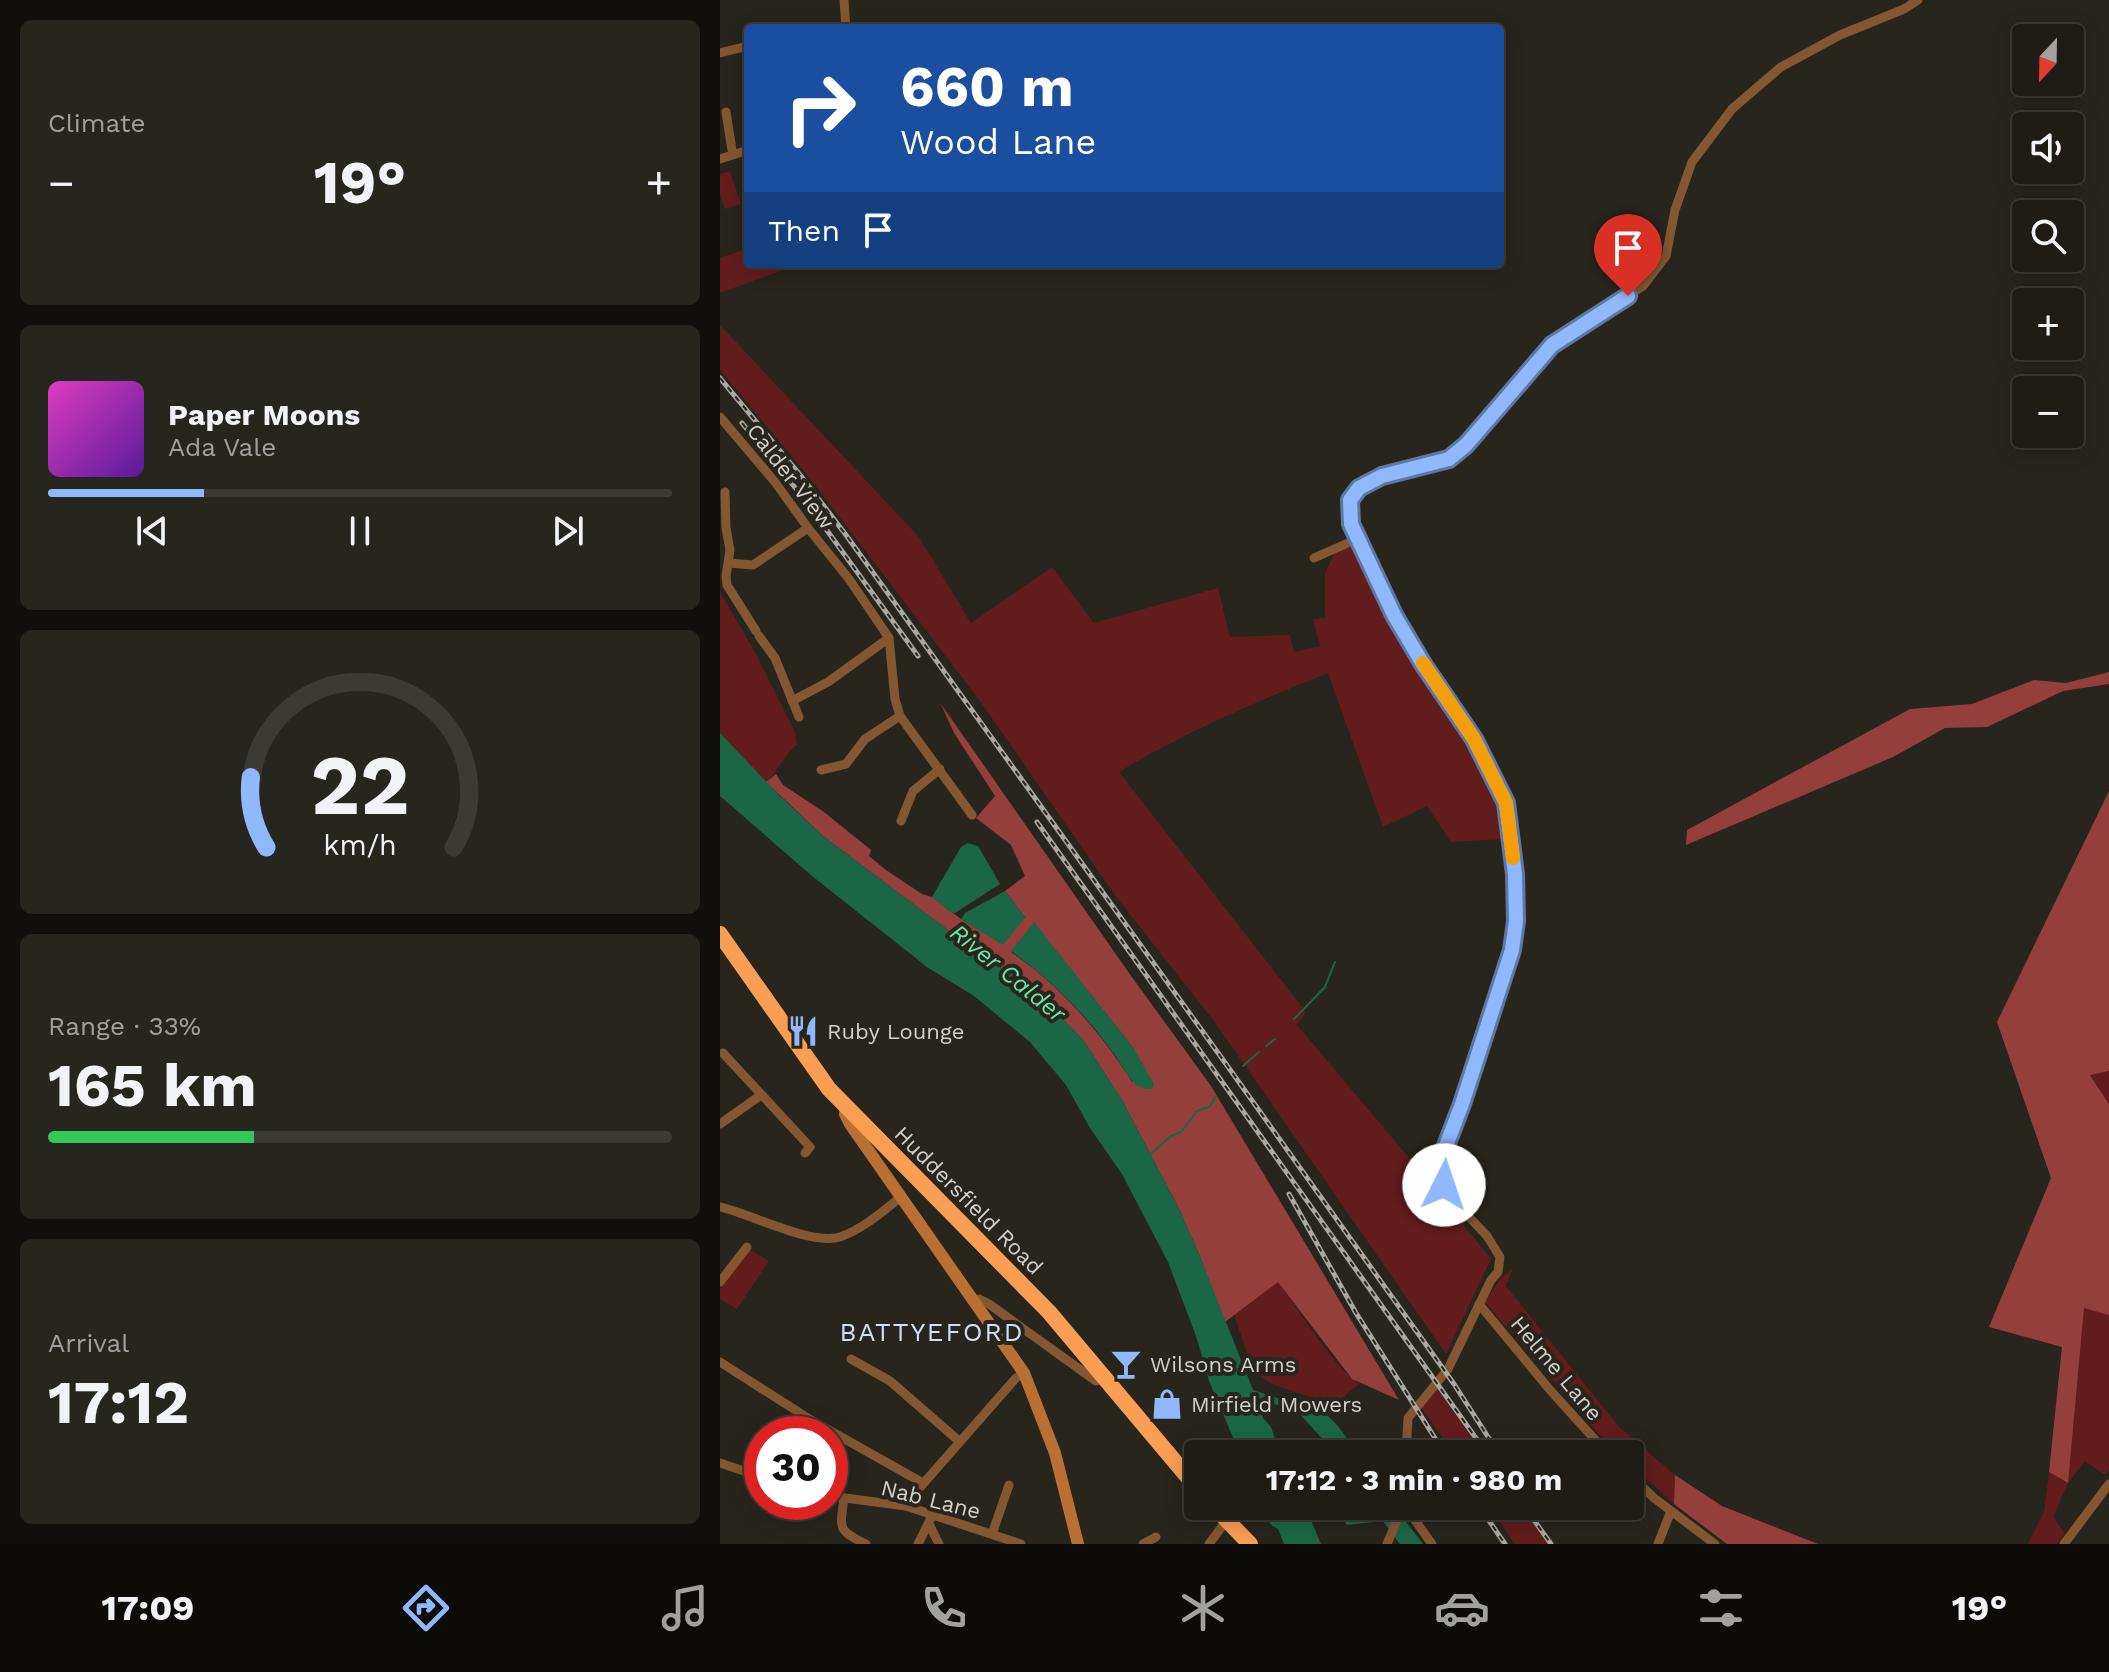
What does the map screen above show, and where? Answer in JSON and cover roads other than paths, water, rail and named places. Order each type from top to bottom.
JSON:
[{"type":"highway","name":"Huddersfield Road","points":[[720,934],[821,1078],[846,1108],[1049,1312],[1184,1472]]},
{"type":"highway","points":[[1226,1521],[1250,1544]]},
{"type":"street","points":[[844,0],[846,24]]},
{"type":"street","points":[[1407,1440],[1408,1418],[1448,1369],[1498,1272],[1500,1257],[1487,1236],[1450,1197],[1441,1169],[1444,1151],[1512,950],[1516,921],[1515,874],[1506,803],[1474,739],[1394,615],[1357,539],[1349,512],[1350,500],[1359,488],[1382,476],[1449,459],[1466,445],[1552,345],[1643,286],[1666,256],[1675,210],[1692,162],[1732,109],[1781,67],[1840,35],[1904,9],[1918,0]]},
{"type":"street","points":[[720,53],[744,47]]},
{"type":"street","points":[[732,150],[723,113],[738,110]]},
{"type":"street","points":[[720,159],[744,151]]},
{"type":"street","name":"Calder View","points":[[720,417],[775,482],[889,638]]},
{"type":"street","points":[[725,492],[729,563],[727,585],[775,658],[799,717]]},
{"type":"street","points":[[729,563],[753,565],[808,528]]},
{"type":"street","points":[[1314,558],[1357,539]]},
{"type":"street","points":[[792,701],[828,682],[889,638]]},
{"type":"street","points":[[889,638],[895,699],[900,716],[972,815]]},
{"type":"street","points":[[821,770],[846,764],[865,739],[900,716]]},
{"type":"street","points":[[901,821],[918,785],[940,769]]},
{"type":"street","points":[[723,1053],[810,1147],[805,1153]]},
{"type":"street","points":[[720,1124],[761,1095]]},
{"type":"street","points":[[846,1108],[845,1114],[850,1124],[1024,1373],[1055,1453],[1078,1544]]},
{"type":"street","points":[[720,1207],[806,1236],[837,1238],[864,1225],[902,1196]]},
{"type":"street","points":[[720,1282],[747,1247]]},
{"type":"street","points":[[975,1301],[979,1299],[989,1304],[1096,1381],[1104,1377]]},
{"type":"street","name":"Helme Lane","points":[[1479,1304],[1595,1440]]},
{"type":"street","points":[[851,1359],[890,1381],[959,1441]]},
{"type":"street","points":[[720,1362],[811,1420],[923,1483]]},
{"type":"street","points":[[906,1506],[959,1441],[1024,1373]]},
{"type":"street","points":[[720,1463],[744,1471]]},
{"type":"street","points":[[2064,1544],[2109,1484]]},
{"type":"street","points":[[992,1534],[1009,1485]]},
{"type":"street","points":[[1644,1487],[1715,1544]]},
{"type":"street","name":"Nab Lane","points":[[848,1499],[906,1506],[931,1519],[1021,1544]]},
{"type":"street","points":[[1658,1544],[1671,1511]]},
{"type":"street","points":[[918,1544],[931,1519]]},
{"type":"street","points":[[931,1519],[939,1544]]},
{"type":"street","points":[[841,1520],[840,1526],[845,1534],[866,1544]]},
{"type":"street","points":[[1389,1542],[1398,1520]]},
{"type":"street","points":[[1413,1520],[1432,1544]]},
{"type":"street","points":[[1209,1544],[1226,1521]]},
{"type":"street","points":[[1143,1544],[1156,1537]]},
{"type":"water","name":"River Calder","points":[[720,733],[823,836],[961,940],[1038,993],[1084,1041],[1122,1100],[1179,1209],[1253,1390],[1299,1405],[1310,1402],[1318,1406],[1348,1440],[1323,1440],[1297,1411],[1259,1399],[1256,1400],[1263,1418],[1271,1427],[1275,1440],[1234,1440],[1209,1381],[1168,1262],[1122,1174],[1090,1128],[1066,1085],[1030,1042],[974,996],[927,967],[812,876],[720,796]]},
{"type":"water","points":[[968,843],[978,846],[1000,884],[955,913],[950,912],[932,897],[961,847]]},
{"type":"water","points":[[1005,891],[1025,917],[1003,945],[961,919],[965,913]]},
{"type":"water","points":[[1034,922],[1135,1050],[1154,1084],[1152,1089],[1135,1084],[1101,1036],[1073,1005],[1011,951]]},
{"type":"water","points":[[1268,1520],[1311,1520],[1321,1544],[1284,1544],[1278,1529]]},
{"type":"water","points":[[1344,1520],[1405,1520],[1423,1544],[1400,1544],[1383,1521],[1347,1525]]},
{"type":"waterway","points":[[1294,1019],[1325,987],[1335,962]]},
{"type":"waterway","points":[[1266,1046],[1275,1039]]},
{"type":"waterway","points":[[1243,1066],[1259,1052]]},
{"type":"waterway","points":[[1151,1154],[1171,1136],[1181,1132],[1197,1111],[1210,1106],[1216,1096]]},
{"type":"railway","points":[[720,378],[846,535],[1454,1384],[1490,1440]]},
{"type":"railway","points":[[742,423],[802,496],[918,656]]},
{"type":"railway","points":[[1037,822],[1477,1440]]},
{"type":"railway","points":[[1289,1194],[1356,1313],[1436,1440]]},
{"type":"railway","points":[[1489,1520],[1505,1544]]},
{"type":"railway","points":[[1534,1520],[1551,1544]]},
{"type":"place","name":"Ruby Lounge","points":[[803,1031]]},
{"type":"place","name":"Wilsons Arms","points":[[1126,1364]]},
{"type":"place","name":"Mirfield Mowers","points":[[1167,1404]]},
{"type":"district","name":"BATTYEFORD","points":[[932,1332]]}]
